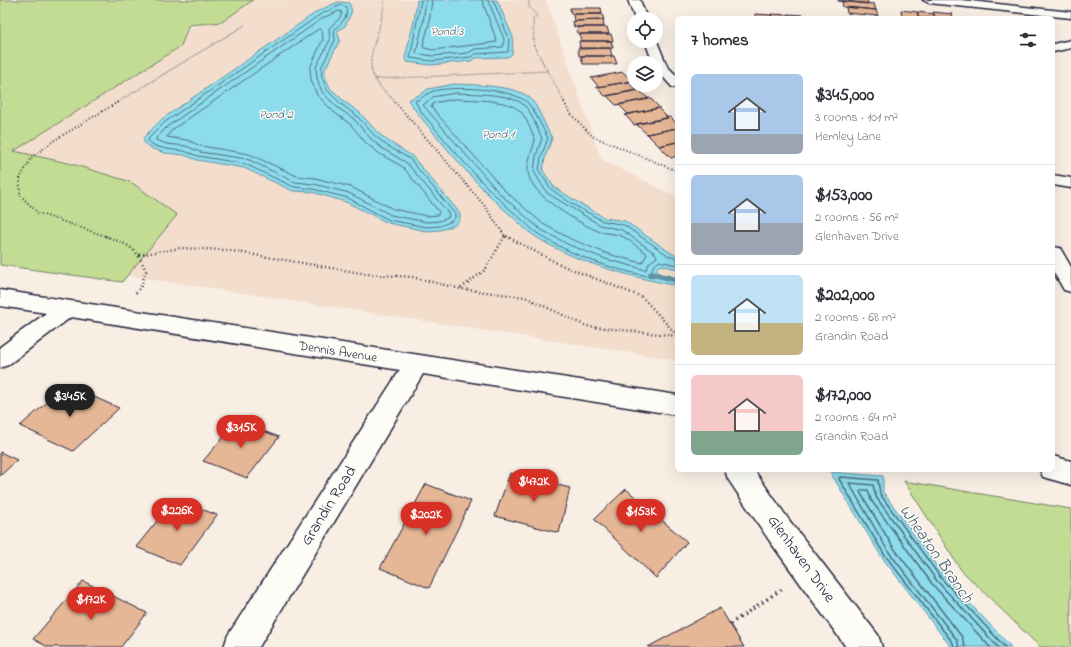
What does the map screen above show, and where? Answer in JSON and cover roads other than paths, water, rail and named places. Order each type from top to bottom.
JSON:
[{"type":"street","points":[[634,0],[639,12]]},
{"type":"street","points":[[929,0],[1071,15]]},
{"type":"street","points":[[1055,48],[1071,44]]},
{"type":"street","points":[[654,48],[662,67],[675,82]]},
{"type":"street","points":[[1055,180],[1071,183]]},
{"type":"street","points":[[1055,258],[1064,282]]},
{"type":"street","name":"Dennis Avenue","points":[[0,298],[675,405]]},
{"type":"street","points":[[0,359],[67,309]]},
{"type":"street","name":"Grandin Road","points":[[240,647],[417,364]]},
{"type":"street","points":[[1055,459],[1071,459]]},
{"type":"street","points":[[1055,469],[1071,474]]},
{"type":"street","name":"Glenhaven Drive","points":[[739,472],[779,530],[866,647]]},
{"type":"water","name":"Pond 3","points":[[417,0],[497,0],[513,37],[512,54],[508,57],[476,58],[471,61],[431,65],[407,62],[405,58],[414,21]]},
{"type":"water","name":"Pond 2","points":[[338,2],[349,3],[352,11],[345,26],[337,31],[340,40],[325,69],[325,76],[330,88],[360,113],[377,132],[388,141],[412,156],[460,213],[460,219],[455,225],[441,230],[426,231],[388,223],[346,202],[312,192],[293,191],[244,168],[197,160],[184,155],[165,153],[153,149],[145,144],[143,138],[162,119],[318,11]]},
{"type":"water","name":"Pond 1","points":[[455,84],[484,85],[506,88],[525,94],[531,99],[537,108],[552,138],[545,158],[543,171],[554,187],[605,218],[625,221],[675,255],[675,269],[660,265],[656,269],[660,274],[675,283],[672,285],[602,267],[568,254],[530,233],[489,195],[464,169],[408,100],[428,89]]},
{"type":"water","points":[[830,472],[883,476],[883,492],[944,576],[1011,647],[951,647],[881,556]]},
{"type":"waterway","name":"Wheaton Branch","points":[[652,274],[675,280]]}]
